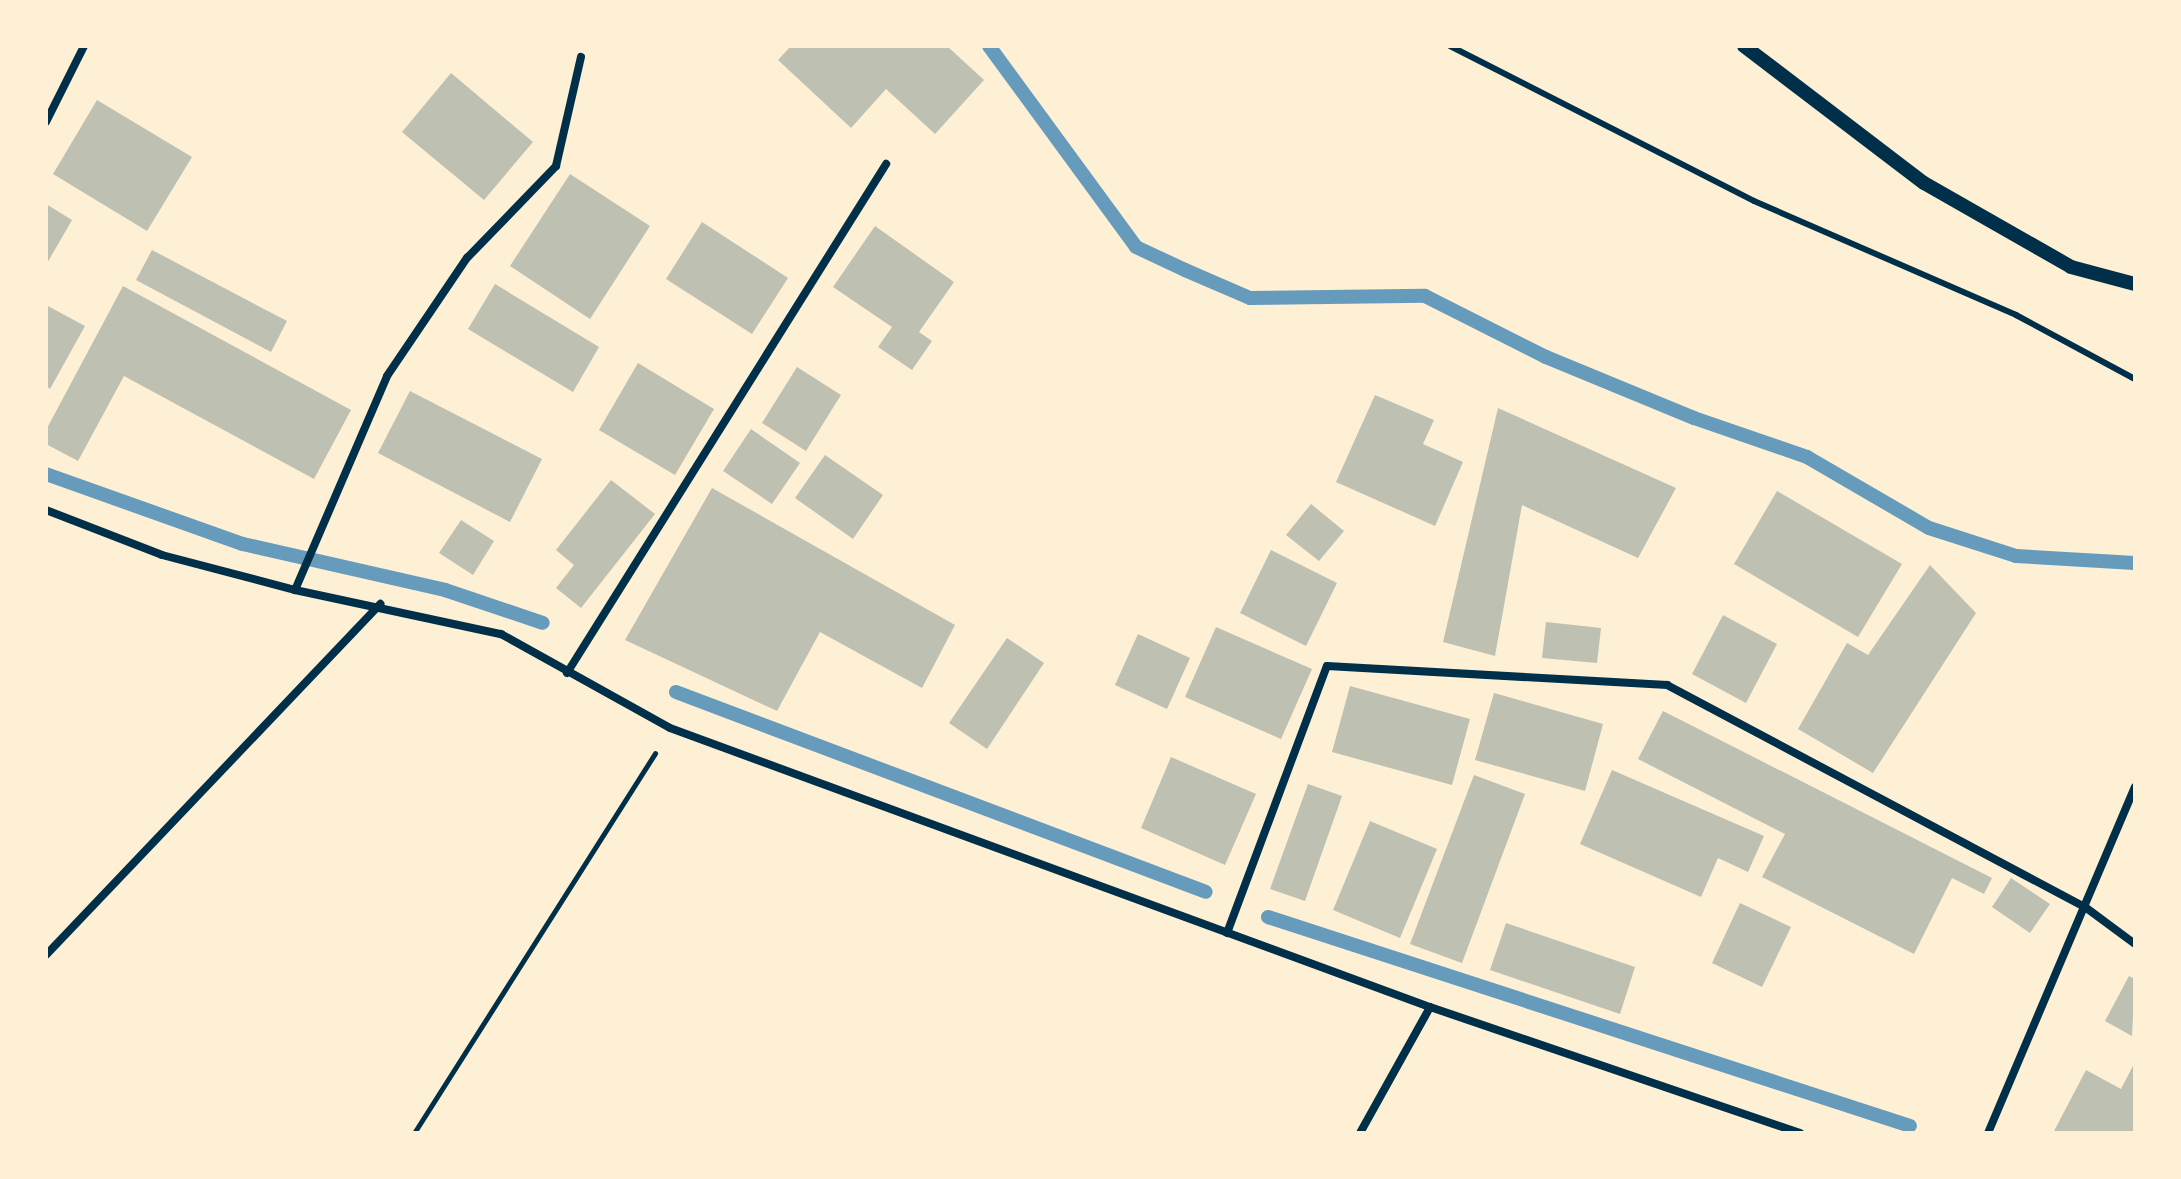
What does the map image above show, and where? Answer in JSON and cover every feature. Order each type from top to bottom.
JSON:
[{"type":"street","points":[[46,122],[84,46]]},
{"type":"street","points":[[1744,46],[1924,183],[2071,267],[2135,284]]},
{"type":"street","points":[[295,590],[387,376],[467,258],[556,166],[581,57]]},
{"type":"street","points":[[567,673],[886,164]]},
{"type":"street","points":[[46,510],[162,555],[295,590],[380,604],[501,634],[670,728],[1430,1007],[1800,1133]]},
{"type":"street","points":[[46,955],[380,604]]},
{"type":"street","points":[[1227,933],[1327,666],[1667,685],[2085,907],[2135,944]]},
{"type":"street","points":[[1988,1133],[2135,787]]},
{"type":"street","points":[[1360,1133],[1430,1007]]},
{"type":"lane","points":[[1450,46],[1754,201],[2016,315],[2135,379]]},
{"type":"path","points":[[414,1133],[670,728]]},
{"type":"building","points":[[791,46],[947,46],[984,80],[935,134],[886,89],[851,128],[778,60]]},
{"type":"building","points":[[451,73],[533,142],[484,200],[402,132]]},
{"type":"building","points":[[97,100],[192,157],[147,231],[53,174]]},
{"type":"building","points":[[570,174],[650,226],[590,319],[510,266]]},
{"type":"building","points":[[46,204],[72,220],[46,265]]},
{"type":"building","points":[[702,222],[788,278],[752,334],[666,279]]},
{"type":"building","points":[[875,226],[954,282],[919,332],[932,341],[912,370],[878,347],[892,327],[833,287]]},
{"type":"building","points":[[152,250],[287,321],[271,352],[136,280]]},
{"type":"building","points":[[495,284],[599,347],[573,392],[468,329]]},
{"type":"building","points":[[123,286],[351,410],[314,479],[124,376],[78,461],[46,444],[46,430]]},
{"type":"building","points":[[46,305],[85,326],[50,389],[46,386]]},
{"type":"building","points":[[638,363],[714,409],[675,475],[599,430]]},
{"type":"building","points":[[797,367],[841,395],[806,451],[762,423]]},
{"type":"building","points":[[410,391],[542,459],[510,522],[378,453]]},
{"type":"building","points":[[1375,395],[1434,420],[1423,444],[1463,462],[1435,526],[1336,482]]},
{"type":"building","points":[[1498,408],[1676,488],[1638,558],[1522,505],[1495,656],[1443,642]]},
{"type":"building","points":[[751,429],[800,463],[772,504],[723,471]]},
{"type":"building","points":[[825,455],[883,495],[853,539],[795,498]]},
{"type":"building","points":[[611,480],[655,514],[581,608],[556,588],[574,565],[556,550]]},
{"type":"building","points":[[712,488],[955,625],[922,688],[820,632],[777,711],[625,640]]},
{"type":"building","points":[[1777,491],[1902,564],[1858,637],[1734,564]]},
{"type":"building","points":[[1311,504],[1344,531],[1319,561],[1286,535]]},
{"type":"building","points":[[461,520],[494,541],[473,575],[439,553]]},
{"type":"building","points":[[1271,550],[1337,583],[1306,646],[1240,613]]},
{"type":"building","points":[[1930,565],[1976,613],[1873,773],[1798,729],[1847,643],[1868,655]]},
{"type":"building","points":[[1723,615],[1777,644],[1746,703],[1692,674]]},
{"type":"building","points":[[1546,622],[1601,628],[1597,663],[1542,658]]},
{"type":"building","points":[[1216,627],[1312,669],[1281,739],[1185,697]]},
{"type":"building","points":[[1138,634],[1190,658],[1167,709],[1115,685]]},
{"type":"building","points":[[1007,638],[1044,663],[987,749],[949,723]]},
{"type":"building","points":[[1350,686],[1470,719],[1452,785],[1332,752]]},
{"type":"building","points":[[1494,693],[1603,724],[1585,791],[1475,760]]},
{"type":"building","points":[[1663,711],[1992,878],[1984,894],[1952,878],[1914,954],[1762,877],[1785,834],[1638,759]]},
{"type":"building","points":[[1171,757],[1256,794],[1225,865],[1141,828]]},
{"type":"building","points":[[1612,770],[1764,836],[1748,872],[1718,858],[1701,897],[1580,844]]},
{"type":"building","points":[[1474,775],[1525,794],[1462,963],[1410,944]]},
{"type":"building","points":[[1308,784],[1342,796],[1305,901],[1270,889]]},
{"type":"building","points":[[1370,821],[1437,849],[1400,938],[1333,910]]},
{"type":"building","points":[[2011,878],[2050,904],[2030,933],[1992,907]]},
{"type":"building","points":[[1740,903],[1791,927],[1762,987],[1712,963]]},
{"type":"building","points":[[1506,923],[1635,967],[1620,1014],[1490,970]]},
{"type":"building","points":[[2129,976],[2135,979],[2132,1036],[2105,1021]]},
{"type":"building","points":[[2135,1062],[2135,1133],[2053,1133],[2086,1070],[2121,1089]]},
{"type":"waterway","points":[[989,46],[1136,247],[1185,270],[1250,298],[1425,296],[1546,357],[1694,418],[1807,457],[1929,528],[2016,556],[2135,563]]},
{"type":"waterway","points":[[46,474],[243,544],[445,590],[543,623]]},
{"type":"waterway","points":[[676,692],[1206,892]]},
{"type":"waterway","points":[[1268,917],[1910,1126]]}]
